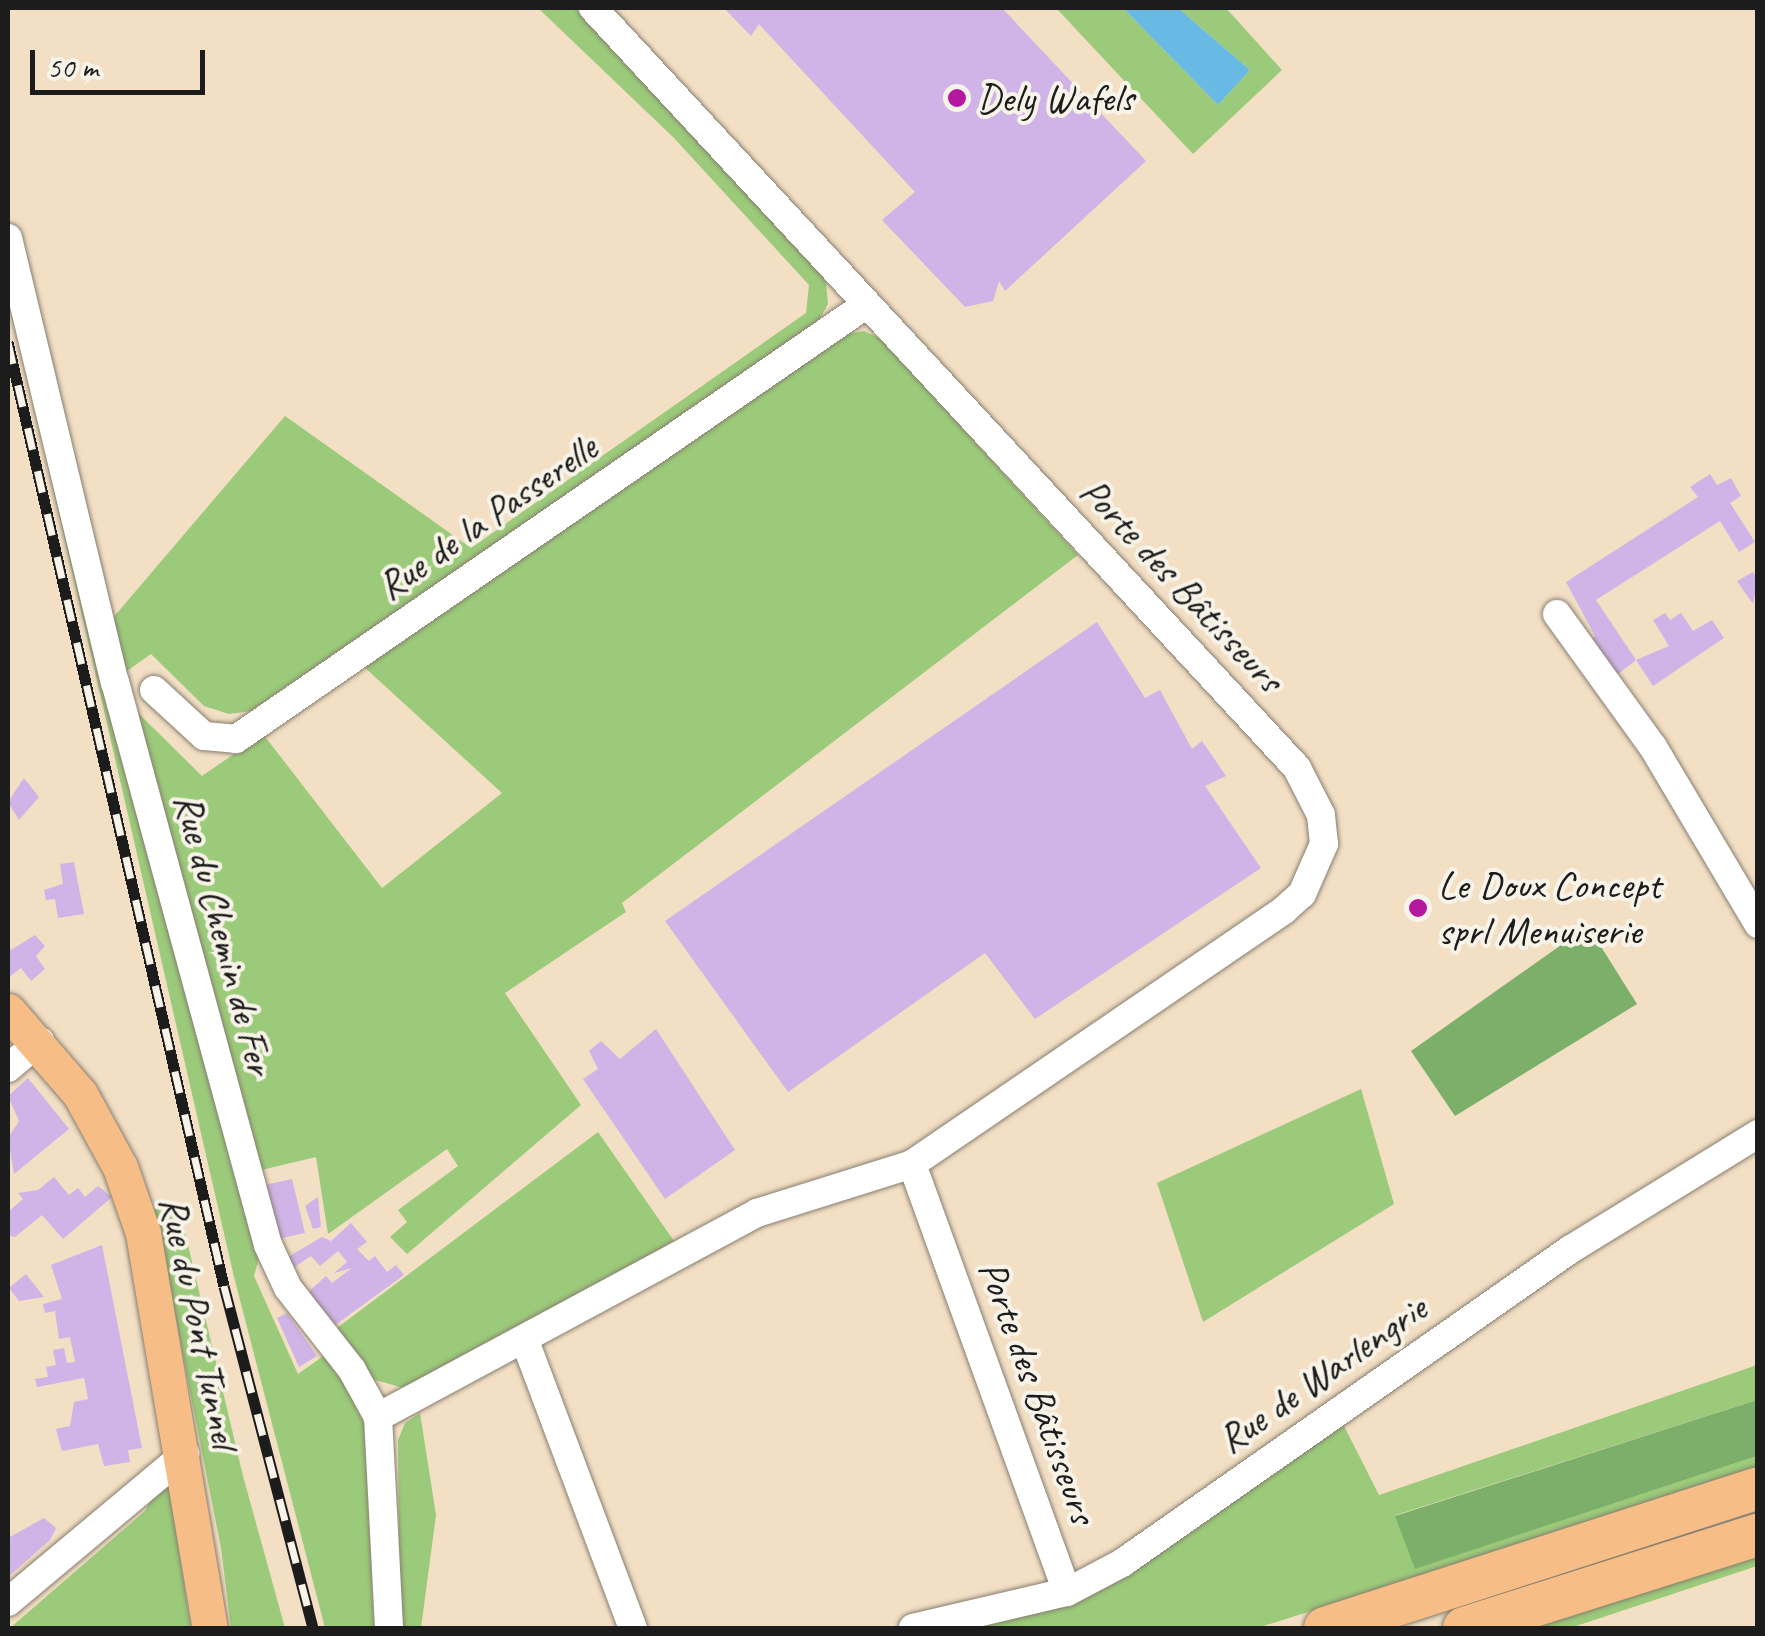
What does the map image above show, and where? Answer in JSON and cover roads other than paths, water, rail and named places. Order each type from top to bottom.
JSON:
[{"type":"highway","points":[[1325,1628],[1758,1488]]},
{"type":"highway","points":[[1464,1628],[1758,1536]]},
{"type":"main road","name":"Rue du Pont Tunnel","points":[[8,1011],[40,1041],[80,1094],[132,1200],[185,1454],[210,1628]]},
{"type":"street","name":"Porte des Bâtisseurs","points":[[378,1418],[757,1213],[912,1164],[1284,910],[1302,894],[1324,844],[1321,815],[1298,768],[593,8]]},
{"type":"street","name":"Rue du Chemin de Fer","points":[[8,238],[115,682],[268,1245],[288,1288],[352,1370],[378,1418],[389,1628]]},
{"type":"street","name":"Rue de la Passerelle","points":[[154,690],[204,736],[236,739],[866,304]]},
{"type":"street","points":[[1557,614],[1653,747],[1758,924]]},
{"type":"street","points":[[8,1068],[40,1041]]},
{"type":"street","name":"Rue de Warlengrie","points":[[912,1628],[1067,1592],[1148,1547],[1571,1249],[1758,1134]]},
{"type":"street","name":"Porte des Bâtisseurs","points":[[912,1164],[1067,1592]]},
{"type":"street","points":[[525,1341],[633,1628]]},
{"type":"street","points":[[8,1602],[185,1454]]},
{"type":"water","points":[[1123,8],[1178,8],[1250,70],[1218,105]]},
{"type":"railway","points":[[8,342],[224,1286],[313,1628]]},
{"type":"place","name":"Dely Wafels","points":[[957,98]]},
{"type":"place","name":"Le Doux Concept sprl Menuiserie","points":[[1418,908]]}]
